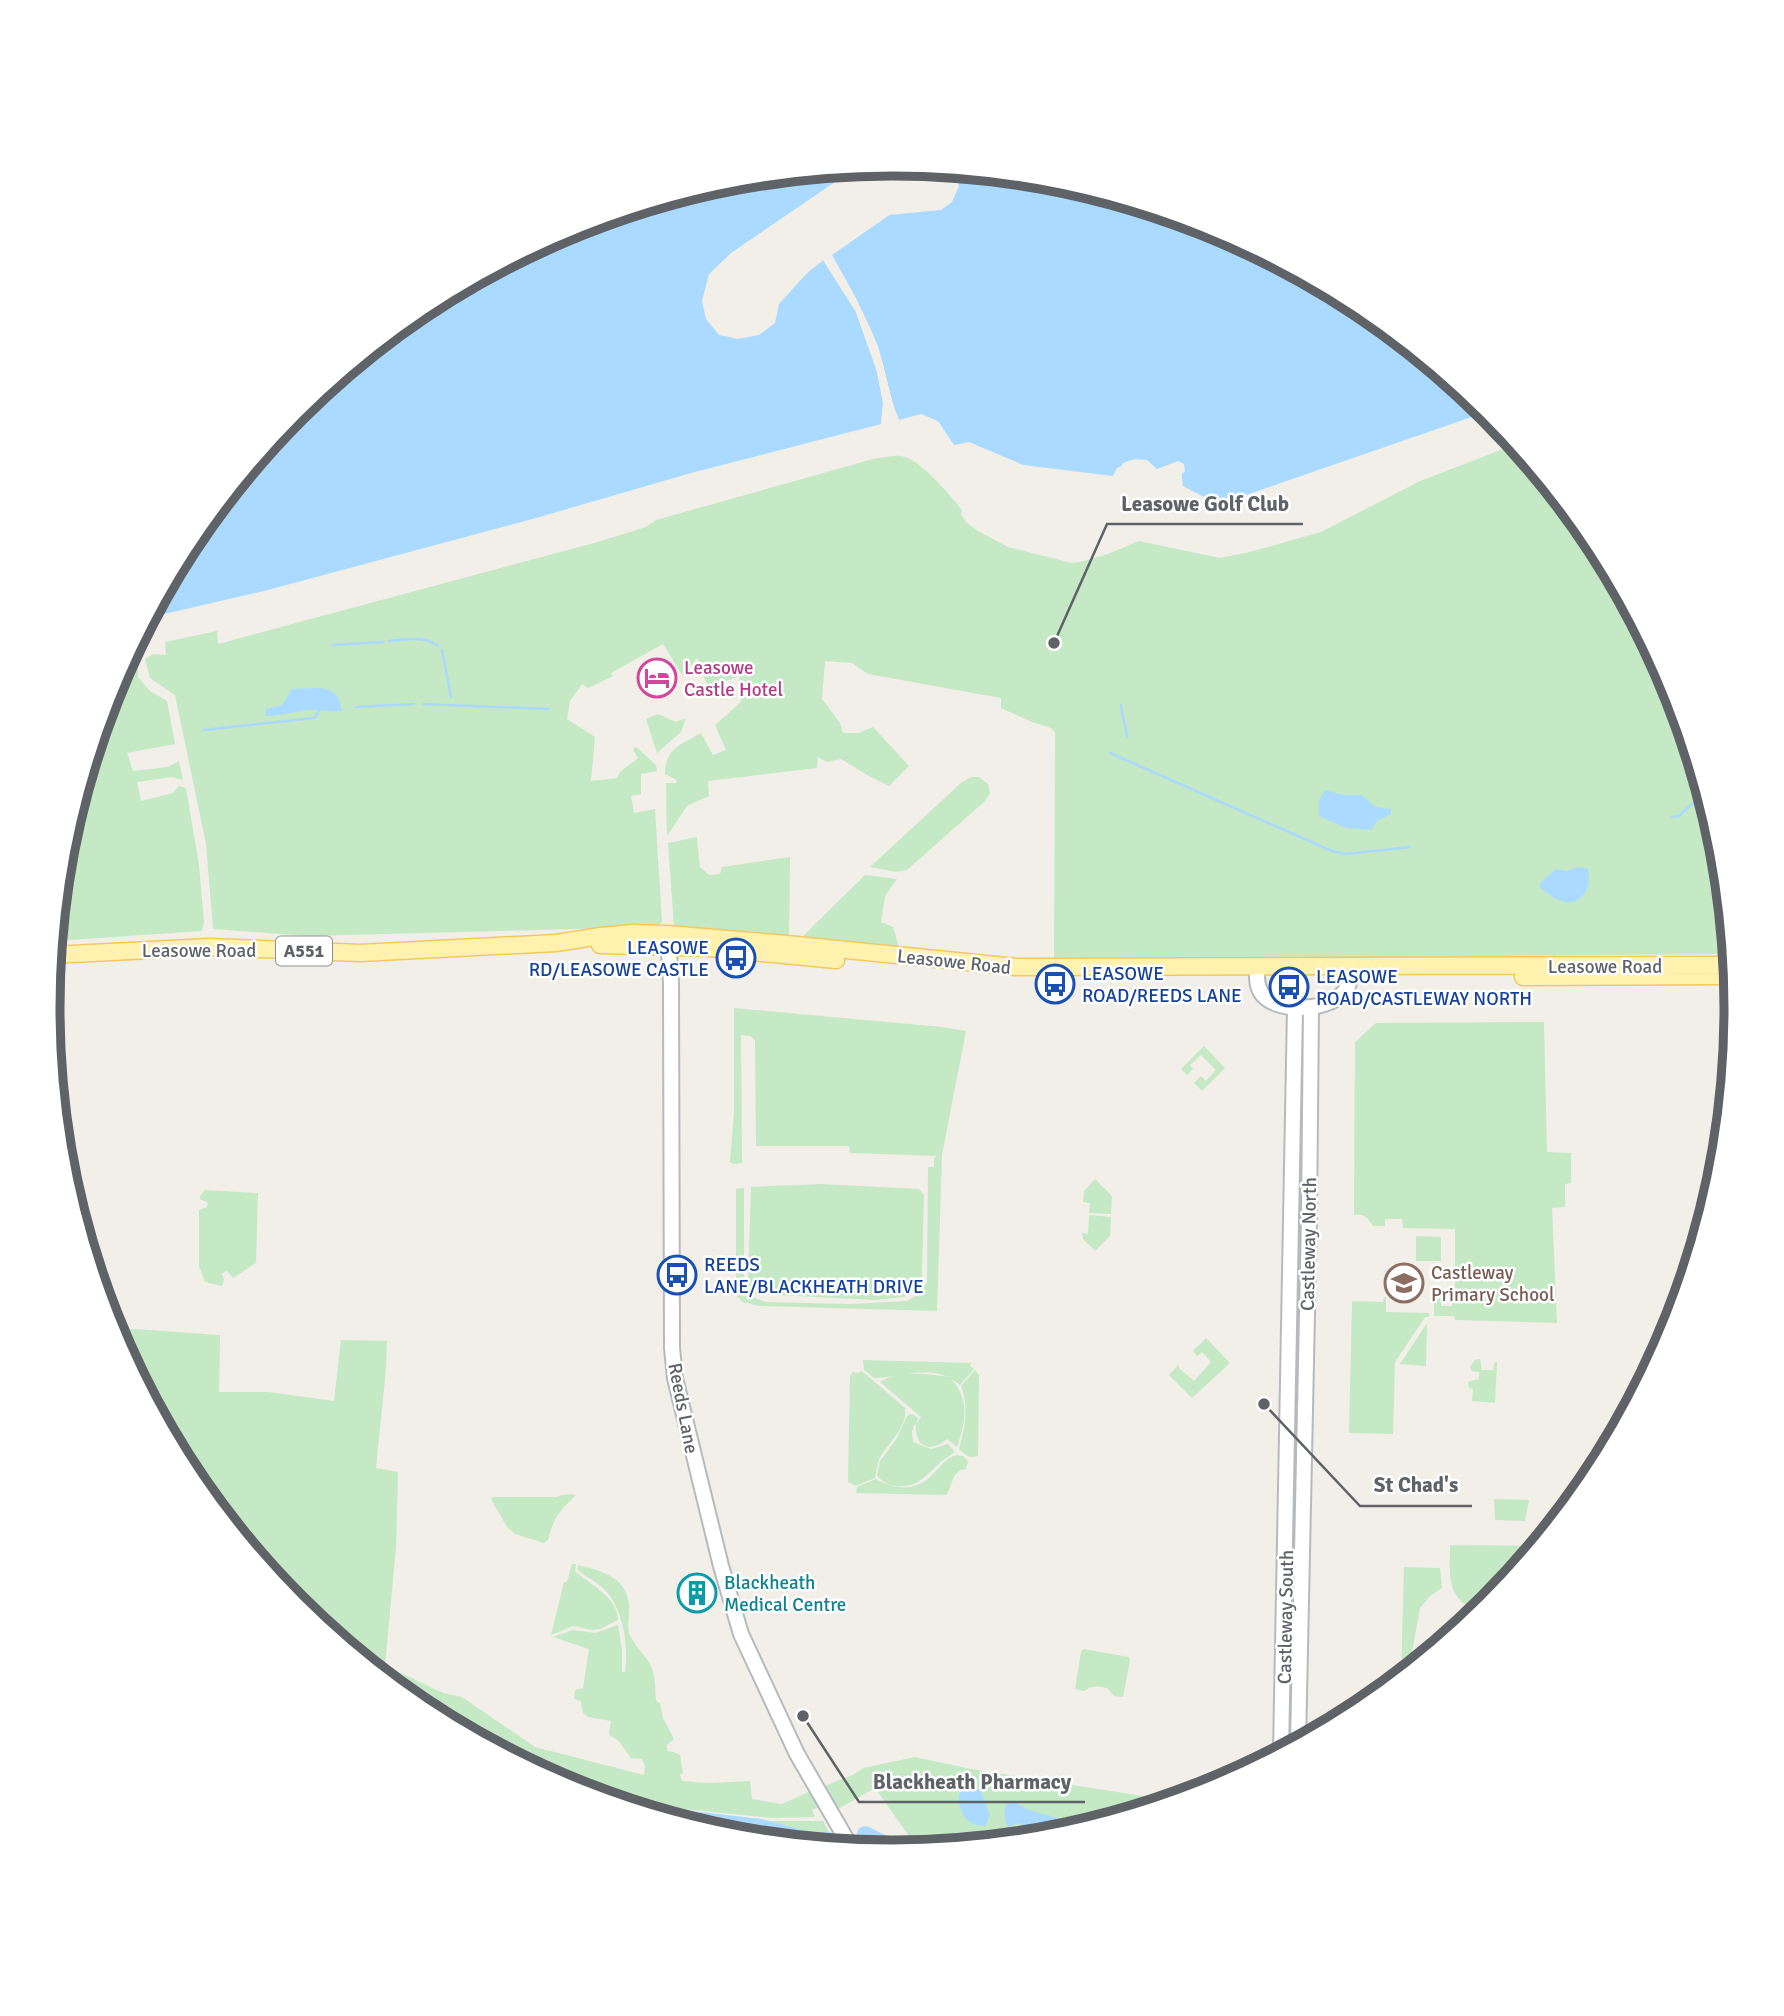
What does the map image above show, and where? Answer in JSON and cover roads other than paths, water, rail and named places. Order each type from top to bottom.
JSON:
[{"type":"main road","name":"Leasowe Road","points":[[61,955],[209,947],[360,953],[556,943],[668,941],[709,948],[1013,977],[1257,972],[1723,976]]},
{"type":"main road","name":"Leasowe Road","points":[[1350,972],[1723,965]]},
{"type":"street","name":"Reeds Lane","points":[[668,941],[672,1348],[675,1378],[741,1634],[797,1754],[846,1839]]},
{"type":"street","points":[[1257,972],[1258,986],[1264,996],[1274,1002],[1311,1008],[1335,1000],[1345,992],[1350,985],[1350,972]]},
{"type":"street","name":"Castleway North","points":[[1287,1480],[1295,1007]]},
{"type":"street","name":"Castleway North","points":[[1304,1480],[1311,1008]]},
{"type":"street","points":[[1294,1129],[1310,1130]]},
{"type":"street","points":[[1292,1218],[1309,1219]]},
{"type":"street","points":[[1290,1334],[1306,1335]]},
{"type":"street","name":"Castleway South","points":[[1281,1743],[1287,1480]]},
{"type":"street","name":"Castleway South","points":[[1298,1734],[1304,1480]]},
{"type":"street","points":[[1286,1595],[1301,1596]]},
{"type":"street","points":[[1283,1684],[1300,1685]]},
{"type":"water","points":[[881,176],[729,283],[728,303],[736,316],[748,318],[823,260],[856,312],[877,372],[883,403],[881,424],[691,473],[264,591],[158,615],[200,545],[266,459],[303,419],[343,382],[429,316],[524,261],[624,220],[730,191],[838,177]]},
{"type":"water","points":[[932,177],[1054,191],[1160,220],[1211,239],[1260,261],[1355,316],[1441,382],[1477,415],[1229,501],[1204,497],[1183,486],[1181,470],[1156,472],[1129,463],[1117,468],[1113,476],[1023,465],[969,442],[954,445],[938,421],[921,414],[899,420],[873,335],[831,255],[898,209],[923,204],[939,190]]},
{"type":"water","points":[[314,688],[334,692],[342,711],[307,710],[266,716],[266,709],[282,705],[292,689]]},
{"type":"water","points":[[1325,790],[1344,795],[1362,795],[1375,807],[1391,809],[1391,814],[1377,821],[1371,830],[1346,828],[1319,816],[1319,801]]},
{"type":"water","points":[[1579,867],[1588,869],[1589,881],[1582,897],[1577,900],[1562,901],[1539,887],[1556,869],[1566,871]]},
{"type":"water","points":[[965,1787],[980,1789],[990,1815],[985,1826],[973,1824],[962,1812],[959,1795]]},
{"type":"water","points":[[1008,1801],[1016,1803],[1065,1822],[1045,1826],[1037,1823],[1025,1827],[1018,1823],[1008,1827],[1005,1807]]},
{"type":"waterway","points":[[389,641],[421,639],[438,646]]},
{"type":"waterway","points":[[333,645],[383,642]]},
{"type":"waterway","points":[[442,650],[451,697]]},
{"type":"waterway","points":[[356,707],[414,704]]},
{"type":"waterway","points":[[423,704],[549,709]]},
{"type":"waterway","points":[[1121,705],[1127,737]]},
{"type":"waterway","points":[[204,730],[314,718],[319,711]]},
{"type":"waterway","points":[[1110,753],[1332,851],[1346,854],[1410,847]]},
{"type":"waterway","points":[[1672,817],[1679,816],[1697,799]]},
{"type":"waterway","points":[[718,1822],[760,1827],[781,1833]]},
{"type":"waterway","points":[[865,1834],[876,1840]]},
{"type":"place","name":"Leasowe Golf Club","points":[[1054,643]]},
{"type":"place","name":"Leasowe Castle Hotel","points":[[657,678]]},
{"type":"place","name":"LEASOWE RD/LEASOWE CASTLE","points":[[736,958]]},
{"type":"place","name":"LEASOWE ROAD/REEDS LANE","points":[[1055,984]]},
{"type":"place","name":"LEASOWE ROAD/CASTLEWAY NORTH","points":[[1289,987]]},
{"type":"place","name":"REEDS LANE/BLACKHEATH DRIVE","points":[[677,1275]]},
{"type":"place","name":"Castleway Primary School","points":[[1404,1283]]},
{"type":"place","name":"St Chad's","points":[[1264,1404]]},
{"type":"place","name":"Blackheath Medical Centre","points":[[697,1593]]},
{"type":"place","name":"Blackheath Pharmacy","points":[[803,1716]]}]
